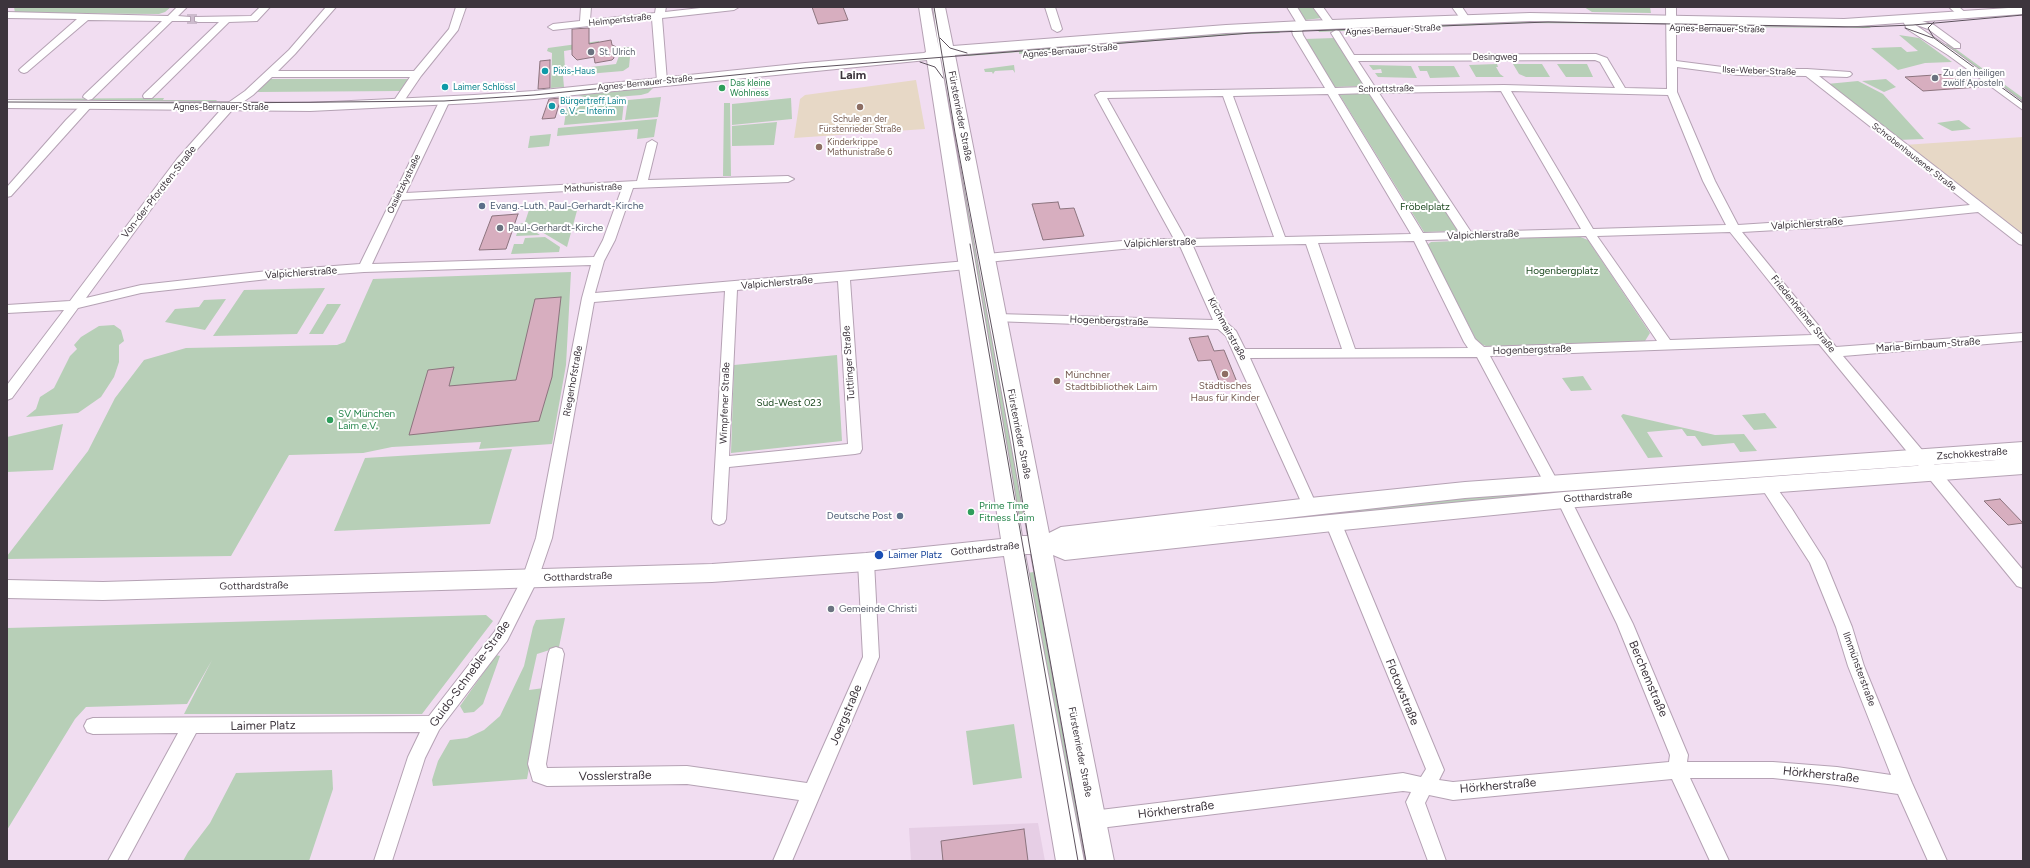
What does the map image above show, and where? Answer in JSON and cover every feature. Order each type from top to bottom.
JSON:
[{"type":"main road","name":"Fürstenrieder Straße","points":[[925,7],[941,58],[993,257],[997,318],[1046,544],[1100,861]]},
{"type":"main road","name":"Fürstenrieder Straße","points":[[939,7],[941,58],[967,265],[1013,546],[1070,861]]},
{"type":"main road","name":"Agnes-Bernauer-Straße","points":[[7,96],[229,107],[355,106],[534,95],[662,81],[856,63],[885,66],[941,58],[1226,29],[1301,30],[1465,19],[1530,17],[1671,18],[1822,30],[1909,24],[1958,11],[2023,10]]},
{"type":"main road","name":"Agnes-Bernauer-Straße","points":[[1333,28],[1570,24],[1671,18]]},
{"type":"main road","name":"Agnes-Bernauer-Straße","points":[[1909,24],[1931,27],[2023,18]]},
{"type":"main road","name":"Agnes-Bernauer-Straße","points":[[7,104],[88,101],[148,96],[439,100]]},
{"type":"main road","name":"Zschokkestraße","points":[[1927,465],[2023,450]]},
{"type":"main road","name":"Gotthardstraße","points":[[1262,521],[1333,522],[1558,492],[1927,465]]},
{"type":"main road","name":"Gotthardstraße","points":[[7,590],[103,591],[712,573],[866,562],[1013,546],[1046,544],[1065,551],[1262,521],[1310,506],[1465,490],[1558,492],[1766,484],[1927,465]]},
{"type":"main road","name":"Zschokkestraße","points":[[1927,465],[2023,466]]},
{"type":"main road","name":"Gotthardstraße","points":[[7,603],[103,591]]},
{"type":"street","points":[[7,194],[88,101],[182,7]]},
{"type":"street","points":[[198,19],[254,19],[265,7]]},
{"type":"street","name":"Von-der-Pfordten-Straße","points":[[7,395],[164,182],[229,107],[270,74],[292,52],[331,7]]},
{"type":"street","points":[[400,99],[417,74],[453,30],[461,7]]},
{"type":"street","points":[[585,23],[586,7]]},
{"type":"street","name":"Helmpertstraße","points":[[553,27],[659,11],[734,7]]},
{"type":"street","points":[[1050,7],[1057,29]]},
{"type":"street","points":[[1292,7],[1301,30],[1331,90],[1419,237],[1420,243],[1470,342],[1481,352]]},
{"type":"street","points":[[1318,7],[1467,235]]},
{"type":"street","points":[[1457,7],[1465,19]]},
{"type":"street","points":[[659,11],[656,20],[661,54],[662,81]]},
{"type":"street","points":[[7,15],[187,19]]},
{"type":"street","points":[[24,70],[85,17]]},
{"type":"street","name":"Friedenheimer Straße","points":[[1671,18],[1672,92],[1709,181],[1734,228],[1833,352],[2023,581]]},
{"type":"street","points":[[148,96],[227,19]]},
{"type":"street","points":[[1909,24],[1951,53],[2023,107]]},
{"type":"street","points":[[1931,27],[2023,95]]},
{"type":"street","name":"Desingweg","points":[[1351,58],[1596,57],[1604,60],[1621,89]]},
{"type":"street","name":"Ilse-Weber-Straße","points":[[1672,63],[1724,71],[1847,74]]},
{"type":"street","name":"Schrobenhausener Straße","points":[[1807,72],[2023,241]]},
{"type":"street","points":[[270,74],[417,74]]},
{"type":"street","points":[[1504,88],[1589,232],[1666,344]]},
{"type":"street","name":"Schrottstraße","points":[[1100,95],[1504,88],[1621,89],[1672,92]]},
{"type":"street","points":[[1227,92],[1281,241]]},
{"type":"street","name":"Kirchmairstraße","points":[[1100,95],[1182,242],[1187,245],[1221,324],[1231,334],[1241,354],[1310,506]]},
{"type":"street","name":"Ossietzkystraße","points":[[364,268],[398,197],[439,100]]},
{"type":"street","points":[[642,184],[652,143]]},
{"type":"street","name":"Mathunistraße","points":[[398,197],[628,186],[642,184],[788,179]]},
{"type":"street","name":"Riegerhofstraße","points":[[530,579],[544,538],[588,298],[598,261],[609,240],[628,186]]},
{"type":"street","name":"Valpichlerstraße","points":[[993,257],[1102,246],[1182,242],[1281,241],[1734,228],[1816,224],[1980,208]]},
{"type":"street","points":[[1310,240],[1350,353]]},
{"type":"street","name":"Valpichlerstraße","points":[[7,309],[74,305],[141,288],[268,275],[364,268],[598,261]]},
{"type":"street","name":"Valpichlerstraße","points":[[588,298],[731,287],[967,265]]},
{"type":"street","name":"Tuttlinger Straße","points":[[723,462],[855,448],[844,277]]},
{"type":"street","name":"Wimpfener Straße","points":[[720,520],[731,287]]},
{"type":"street","name":"Hogenbergstraße","points":[[997,318],[1207,325],[1221,324]]},
{"type":"street","name":"Maria-Birnbaum-Straße","points":[[1833,352],[2023,337]]},
{"type":"street","name":"Hogenbergstraße","points":[[1241,354],[1481,352],[1823,339]]},
{"type":"street","name":"Berchemstraße","points":[[1481,352],[1558,492],[1625,624],[1679,755],[1677,770],[1720,861]]},
{"type":"street","name":"Ilmmünsterstraße","points":[[1766,484],[1787,513],[1817,561],[1844,627],[1856,666],[1904,786],[1938,861]]},
{"type":"street","name":"Flotowstraße","points":[[1333,522],[1435,770],[1415,802],[1437,861]]},
{"type":"street","name":"Joergstraße","points":[[782,861],[872,656],[866,562]]},
{"type":"street","name":"Guido-Schneble-Straße","points":[[383,861],[417,757],[433,724],[501,636],[530,579]]},
{"type":"street","name":"Vosslerstraße","points":[[556,654],[537,764],[539,775],[547,777],[687,775],[813,793]]},
{"type":"street","name":"Laimer Platz","points":[[93,726],[433,724]]},
{"type":"street","points":[[117,861],[191,726]]},
{"type":"street","name":"Hörkherstraße","points":[[1092,820],[1403,782],[1452,790],[1677,770],[1773,770],[1837,776],[1904,786]]},
{"type":"shaded area","name":"Schule an der Fürstenrieder Straße","points":[[916,80],[925,129],[794,138],[800,99],[805,95]]},
{"type":"shaded area","points":[[2023,137],[2023,235],[1904,145]]},
{"type":"shaded area","points":[[1038,823],[1045,861],[911,861],[909,828]]},
{"type":"green space","points":[[14,7],[171,7],[165,12],[159,14],[15,13]]},
{"type":"green space","points":[[1297,7],[1314,7],[1322,18],[1305,20]]},
{"type":"green space","points":[[1584,7],[1650,7],[1651,13],[1592,12]]},
{"type":"green space","points":[[1644,20],[1646,24],[1523,23],[1319,32],[1316,27],[1480,21]]},
{"type":"green space","points":[[1697,22],[1865,24],[1871,28],[1700,27]]},
{"type":"green space","points":[[1277,28],[1280,33],[1244,34],[1114,44],[1019,54],[1019,52],[968,56],[967,53]]},
{"type":"green space","points":[[1899,35],[1919,38],[1952,62],[1925,63],[1898,70],[1871,48],[1901,47],[1907,52],[1918,51]]},
{"type":"green space","points":[[1334,38],[1365,86],[1334,87],[1305,39]]},
{"type":"green space","points":[[599,41],[600,45],[564,51],[565,70],[616,64],[619,56],[611,55],[611,53],[616,52],[619,48],[631,47],[629,67],[623,71],[563,76],[564,87],[551,88],[552,53],[547,51],[548,48]]},
{"type":"green space","points":[[1949,44],[2023,98],[2023,105],[1942,45]]},
{"type":"green space","points":[[1497,64],[1498,67],[1496,67],[1500,74],[1504,77],[1476,77],[1469,65]]},
{"type":"green space","points":[[1513,64],[1542,64],[1550,77],[1526,77],[1519,74]]},
{"type":"green space","points":[[1557,64],[1587,64],[1593,77],[1566,77]]},
{"type":"green space","points":[[1014,65],[1015,73],[1013,70],[995,71],[993,74],[992,72],[985,72],[984,69]]},
{"type":"green space","points":[[1369,65],[1411,66],[1417,78],[1378,77],[1375,73],[1382,73],[1381,69],[1373,70]]},
{"type":"green space","points":[[1418,66],[1454,66],[1460,77],[1430,78],[1427,71],[1420,71]]},
{"type":"green space","points":[[940,68],[946,68],[1028,517],[1015,518]]},
{"type":"green space","points":[[270,79],[409,79],[400,91],[257,92]]},
{"type":"green space","points":[[1886,79],[1896,87],[1884,92],[1862,81]]},
{"type":"green space","points":[[1858,81],[1883,94],[1924,139],[1897,140],[1827,84]]},
{"type":"green space","points":[[654,87],[648,93],[641,95],[592,99],[577,95]]},
{"type":"green space","name":"Fröbelplatz","points":[[1339,94],[1370,94],[1459,231],[1424,232]]},
{"type":"green space","points":[[661,97],[658,117],[625,120],[628,100]]},
{"type":"green space","points":[[164,98],[163,100],[217,100],[213,105],[7,103],[7,99]]},
{"type":"green space","points":[[791,98],[792,119],[732,125],[732,104]]},
{"type":"green space","points":[[624,101],[622,120],[564,125],[567,105]]},
{"type":"green space","points":[[724,103],[730,103],[731,176],[723,176]]},
{"type":"green space","points":[[657,119],[654,137],[637,139],[638,129],[557,136],[558,128]]},
{"type":"green space","points":[[1959,120],[1971,129],[1952,131],[1937,123]]},
{"type":"green space","points":[[777,122],[774,145],[732,146],[732,126]]},
{"type":"green space","points":[[551,134],[549,146],[528,148],[530,136]]},
{"type":"green space","points":[[578,207],[567,247],[525,222],[529,210]]},
{"type":"green space","points":[[522,223],[540,235],[516,236],[520,224]]},
{"type":"green space","name":"Hogenbergplatz","points":[[1578,236],[1588,240],[1650,333],[1645,341],[1491,348],[1478,343],[1427,245],[1431,242]]},
{"type":"green space","points":[[545,237],[560,247],[559,252],[511,254],[514,244],[523,244],[525,238]]},
{"type":"green space","name":"SV München Laim e.V.","points":[[571,272],[566,365],[552,444],[479,449],[481,442],[392,447],[363,453],[289,455],[231,556],[7,559],[7,556],[88,451],[115,398],[144,360],[186,348],[337,345],[345,342],[373,279]]},
{"type":"green space","points":[[325,288],[297,334],[213,336],[244,290]]},
{"type":"green space","points":[[226,299],[205,330],[165,322],[175,309],[199,307],[204,300]]},
{"type":"green space","points":[[327,304],[341,304],[323,334],[309,334]]},
{"type":"green space","points":[[114,325],[121,330],[124,341],[119,345],[119,362],[114,377],[101,397],[78,413],[26,417],[36,409],[40,397],[54,388],[70,356],[77,349],[74,345],[81,337],[99,326]]},
{"type":"green space","name":"Süd-West 023","points":[[837,355],[842,441],[731,453],[734,365]]},
{"type":"green space","points":[[1583,376],[1592,390],[1571,391],[1562,378]]},
{"type":"green space","points":[[1765,413],[1777,428],[1754,430],[1742,415]]},
{"type":"green space","points":[[1623,414],[1715,435],[1744,434],[1757,451],[1740,452],[1734,443],[1702,446],[1695,436],[1687,436],[1682,429],[1647,432],[1663,457],[1648,458],[1621,416]]},
{"type":"green space","points":[[63,424],[53,470],[7,472],[7,437]]},
{"type":"green space","points":[[512,449],[490,524],[334,531],[365,458]]},
{"type":"green space","points":[[1561,490],[1561,494],[1356,513],[1354,509],[1355,506]]},
{"type":"green space","points":[[1039,571],[1093,861],[1074,861],[1022,574]]},
{"type":"green space","points":[[486,615],[493,621],[422,714],[184,714],[212,660],[187,704],[86,707],[75,719],[7,830],[7,628]]},
{"type":"green space","points":[[565,618],[559,647],[537,654],[529,690],[544,688],[527,779],[433,786],[432,780],[438,761],[450,740],[467,738],[484,730],[500,716],[524,666],[536,620]]},
{"type":"green space","points":[[496,655],[500,656],[483,704],[474,712],[464,713],[460,706]]},
{"type":"green space","points":[[1014,724],[1022,778],[973,785],[966,731]]},
{"type":"green space","points":[[332,770],[333,789],[309,861],[183,861],[210,823],[236,773]]},
{"type":"building","points":[[812,7],[843,7],[848,20],[818,24]]},
{"type":"building","points":[[589,28],[589,44],[611,40],[612,45],[619,48],[613,54],[614,58],[612,60],[595,63],[594,57],[577,60],[572,55],[572,29]]},
{"type":"building","name":"Pixis-Haus","points":[[550,60],[550,88],[538,89],[540,61]]},
{"type":"building","name":"Zu den heiligen zwölf Aposteln","points":[[1949,74],[1959,76],[1979,87],[1923,91],[1905,77]]},
{"type":"building","name":"Bürgertreff Laim e. V. – Interim","points":[[561,98],[555,118],[542,119],[549,99]]},
{"type":"building","points":[[1058,202],[1060,209],[1074,208],[1084,236],[1043,240],[1032,204]]},
{"type":"building","name":"Paul-Gerhardt-Kirche","points":[[518,214],[506,249],[479,250],[492,216]]},
{"type":"building","points":[[561,297],[552,377],[539,421],[409,435],[428,370],[454,367],[449,386],[516,380],[535,299]]},
{"type":"building","name":"Städtisches Haus für Kinder","points":[[1208,336],[1214,351],[1224,350],[1239,387],[1222,389],[1211,360],[1198,361],[1189,338]]},
{"type":"building","points":[[2000,499],[2023,523],[2008,525],[1984,501]]},
{"type":"building","points":[[1024,829],[1028,861],[943,861],[941,841]]},
{"type":"tunnel","points":[[187,19],[198,19]]},
{"type":"tram line","points":[[934,7],[942,57]]},
{"type":"tram line","points":[[1933,23],[2023,15]]},
{"type":"tram line","points":[[942,57],[1251,33],[1548,22],[1863,27],[1933,23]]},
{"type":"tram line","points":[[1933,23],[1928,28],[1934,38],[2023,103]]},
{"type":"tram line","points":[[1905,28],[1933,38]]},
{"type":"tram line","points":[[940,38],[950,48],[967,53]]},
{"type":"tram line","points":[[7,102],[221,103],[444,101],[534,95],[805,68],[942,57]]},
{"type":"tram line","points":[[942,57],[955,133],[1012,435],[1029,543],[1086,861]]},
{"type":"tram line","points":[[920,62],[935,67],[943,78]]},
{"type":"tram line","points":[[970,244],[1078,861]]},
{"type":"place","name":"St. Ulrich","points":[[591,52]]},
{"type":"place","name":"Pixis-Haus","points":[[545,71]]},
{"type":"place","name":"Zu den heiligen zwölf Aposteln","points":[[1935,78]]},
{"type":"place","name":"Laimer Schlössl","points":[[445,87]]},
{"type":"place","name":"Das kleine Wohlness","points":[[722,88]]},
{"type":"place","name":"Bürgertreff Laim e. V. – Interim","points":[[552,106]]},
{"type":"place","name":"Schule an der Fürstenrieder Straße","points":[[860,107]]},
{"type":"place","name":"Kinderkrippe Mathunistraße 6","points":[[819,147]]},
{"type":"place","name":"Evang.-Luth. Paul-Gerhardt-Kirche","points":[[482,206]]},
{"type":"place","name":"Paul-Gerhardt-Kirche","points":[[500,228]]},
{"type":"place","name":"Städtisches Haus für Kinder","points":[[1225,374]]},
{"type":"place","name":"Münchner Stadtbibliothek Laim","points":[[1057,381]]},
{"type":"place","name":"SV München Laim e.V.","points":[[330,420]]},
{"type":"place","name":"Prime Time Fitness Laim","points":[[971,512]]},
{"type":"place","name":"Deutsche Post","points":[[900,516]]},
{"type":"place","name":"Laimer Platz","points":[[879,555]]},
{"type":"place","name":"Gemeinde Christi","points":[[831,609]]},
{"type":"district","name":"Laim","points":[[853,75]]}]
